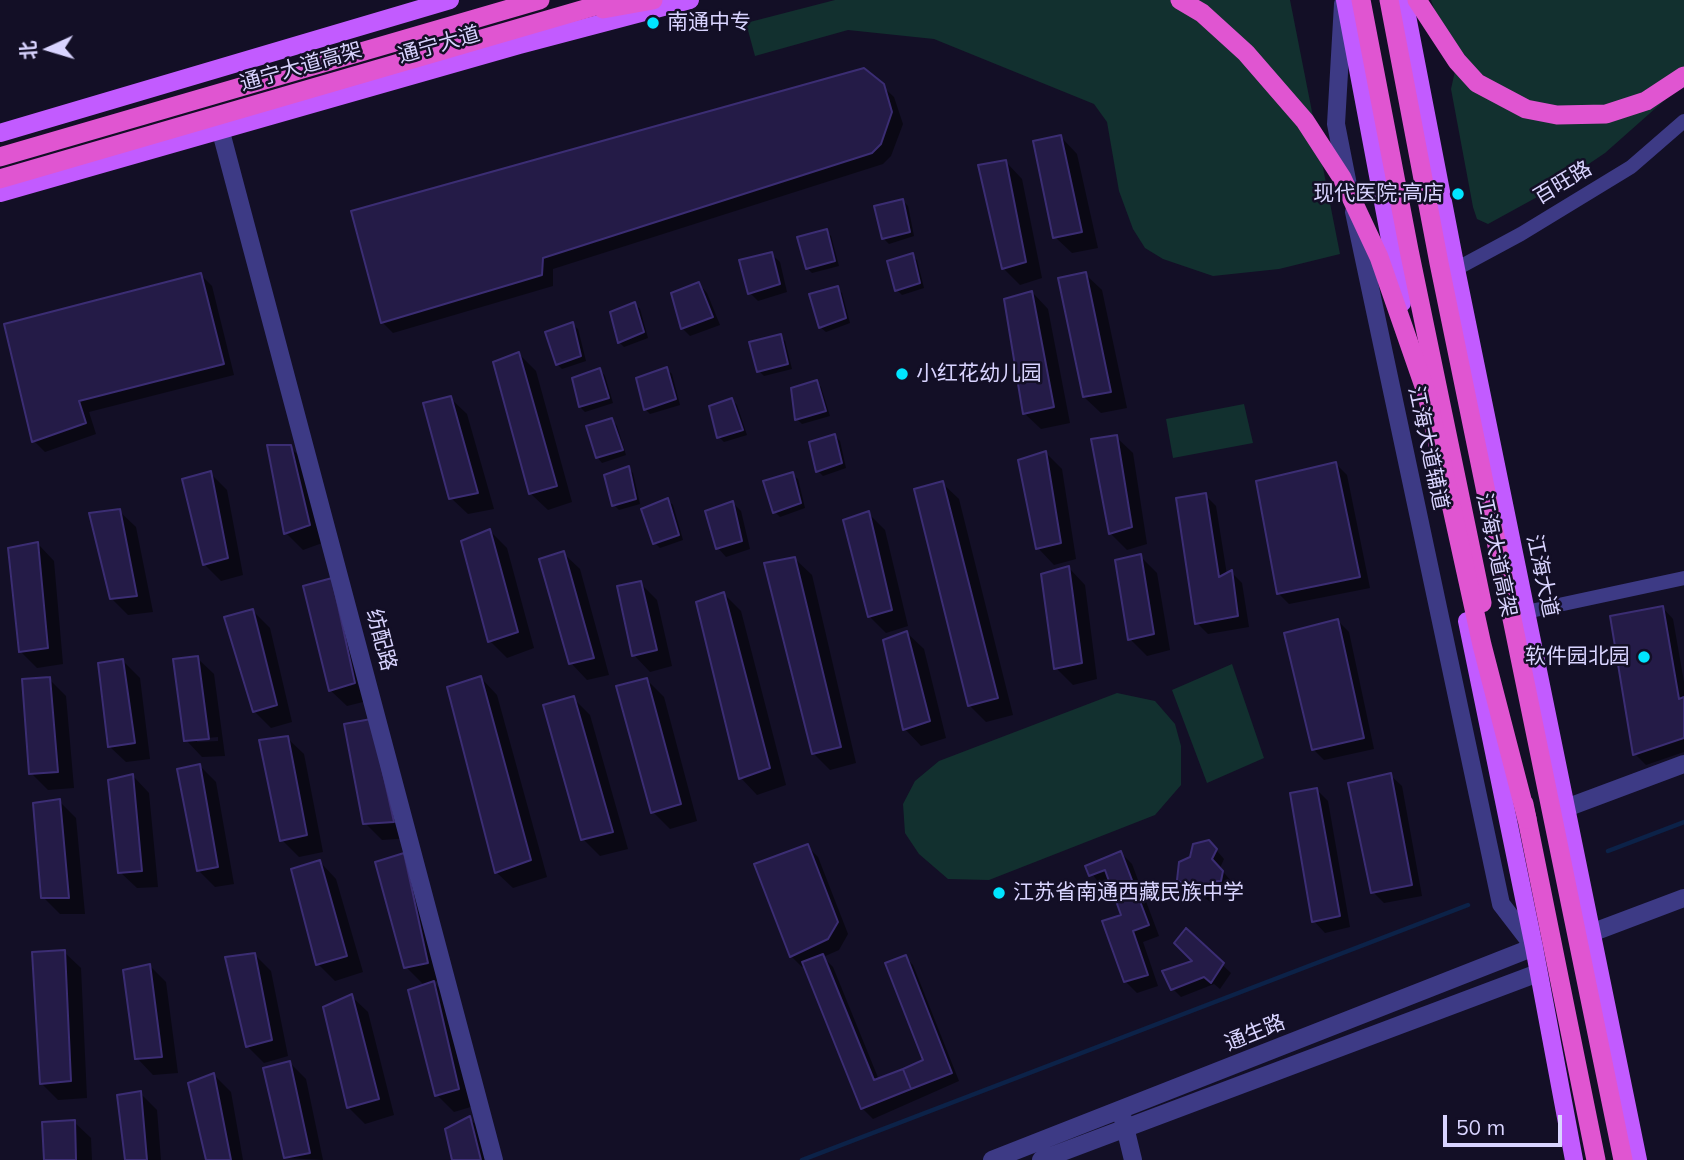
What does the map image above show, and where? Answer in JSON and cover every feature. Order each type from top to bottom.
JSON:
[{"type":"highway","name":"通宁大道高架","points":[[0,157],[540,0]]},
{"type":"highway","name":"通宁大道高架","points":[[0,179],[615,0]]},
{"type":"highway","points":[[547,19],[653,0]]},
{"type":"highway","points":[[1180,0],[1202,13],[1246,53],[1305,121],[1342,178],[1379,257],[1427,395],[1482,645],[1527,818]]},
{"type":"highway","name":"江海大道高架","points":[[1361,0],[1409,250],[1596,1160]]},
{"type":"highway","name":"江海大道高架","points":[[1389,0],[1439,264],[1623,1160]]},
{"type":"highway","points":[[1417,0],[1457,61],[1477,83],[1526,108],[1557,115],[1606,114],[1646,101],[1666,91],[1684,76]]},
{"type":"main road","name":"通宁大道","points":[[0,133],[450,0]]},
{"type":"main road","name":"通宁大道","points":[[0,193],[519,45],[690,0]]},
{"type":"main road","points":[[1344,0],[1392,256],[1534,947],[1574,1160]]},
{"type":"main road","name":"江海大道","points":[[1404,0],[1456,269],[1638,1160]]},
{"type":"street","name":"江海大道辅道","points":[[1344,0],[1336,124],[1501,904],[1534,947]]},
{"type":"street","name":"百旺路","points":[[1456,269],[1521,234],[1631,167],[1684,121]]},
{"type":"street","name":"纺配路","points":[[221,132],[494,1160]]},
{"type":"street","points":[[1526,612],[1684,578]]},
{"type":"street","points":[[1566,808],[1684,764]]},
{"type":"street","points":[[1591,933],[1684,898]]},
{"type":"street","name":"通生路","points":[[1041,1160],[1124,1120],[1534,947]]},
{"type":"street","name":"通生路","points":[[992,1160],[1124,1120],[1538,973]]},
{"type":"street","points":[[1124,1120],[1133,1160]]},
{"type":"green space","points":[[835,0],[1290,0],[1340,254],[1279,269],[1213,276],[1163,259],[1145,248],[1133,229],[1119,191],[1107,122],[1094,104],[934,39],[848,30],[755,56],[746,23]]},
{"type":"green space","points":[[1431,0],[1684,0],[1684,83],[1605,153],[1550,190],[1488,224],[1477,219],[1473,207],[1451,89],[1455,71]]},
{"type":"green space","points":[[1244,404],[1253,443],[1173,458],[1166,419]]},
{"type":"green space","points":[[1232,664],[1264,758],[1207,783],[1172,690]]},
{"type":"green space","points":[[1117,693],[1155,701],[1175,724],[1181,746],[1181,785],[1155,815],[989,880],[948,879],[919,854],[905,833],[903,804],[915,781],[939,761]]},
{"type":"building","points":[[864,68],[884,84],[892,112],[881,144],[872,153],[543,258],[542,275],[381,323],[351,211]]},
{"type":"building","points":[[1061,135],[1082,232],[1053,238],[1033,141]]},
{"type":"building","points":[[1006,160],[1026,262],[1002,269],[978,165]]},
{"type":"building","points":[[903,199],[910,232],[882,239],[874,206]]},
{"type":"building","points":[[827,229],[835,261],[806,269],[797,237]]},
{"type":"building","points":[[772,252],[780,284],[748,294],[739,260]]},
{"type":"building","points":[[913,253],[920,283],[895,291],[887,261]]},
{"type":"building","points":[[1086,272],[1111,392],[1083,397],[1058,278]]},
{"type":"building","points":[[201,273],[224,364],[79,401],[86,423],[32,442],[4,324]]},
{"type":"building","points":[[699,282],[713,317],[681,329],[671,293]]},
{"type":"building","points":[[838,286],[846,318],[819,328],[809,294]]},
{"type":"building","points":[[1032,291],[1054,407],[1023,414],[1004,299]]},
{"type":"building","points":[[635,302],[644,332],[618,343],[610,312]]},
{"type":"building","points":[[573,322],[581,356],[556,365],[545,332]]},
{"type":"building","points":[[781,334],[788,364],[757,372],[749,342]]},
{"type":"building","points":[[519,352],[557,486],[529,494],[493,362]]},
{"type":"building","points":[[667,367],[676,399],[644,410],[636,378]]},
{"type":"building","points":[[600,368],[609,398],[579,407],[572,378]]},
{"type":"building","points":[[817,380],[826,411],[795,420],[791,388]]},
{"type":"building","points":[[451,396],[478,493],[449,499],[423,403]]},
{"type":"building","points":[[732,398],[743,430],[717,438],[709,406]]},
{"type":"building","points":[[612,418],[623,450],[596,458],[586,426]]},
{"type":"building","points":[[835,434],[842,463],[816,472],[809,442]]},
{"type":"building","points":[[1117,435],[1132,527],[1109,534],[1091,439]]},
{"type":"building","points":[[267,445],[291,445],[310,525],[284,534]]},
{"type":"building","points":[[1046,451],[1061,543],[1036,549],[1018,460]]},
{"type":"building","points":[[1336,462],[1360,577],[1277,594],[1256,481]]},
{"type":"building","points":[[629,466],[636,499],[612,506],[604,475]]},
{"type":"building","points":[[211,471],[228,558],[203,565],[182,479]]},
{"type":"building","points":[[793,472],[801,503],[773,513],[763,481]]},
{"type":"building","points":[[943,481],[998,698],[968,706],[914,489]]},
{"type":"building","points":[[1206,493],[1219,577],[1232,570],[1238,616],[1195,624],[1176,498]]},
{"type":"building","points":[[668,498],[679,535],[653,544],[641,509]]},
{"type":"building","points":[[733,501],[742,541],[716,549],[705,511]]},
{"type":"building","points":[[120,509],[137,596],[110,599],[89,513]]},
{"type":"building","points":[[869,511],[892,610],[868,617],[843,520]]},
{"type":"building","points":[[490,529],[518,632],[488,642],[461,541]]},
{"type":"building","points":[[38,542],[48,648],[19,652],[8,548]]},
{"type":"building","points":[[564,551],[594,658],[569,664],[539,559]]},
{"type":"building","points":[[1141,554],[1154,634],[1128,640],[1115,560]]},
{"type":"building","points":[[795,557],[841,747],[812,754],[764,563]]},
{"type":"building","points":[[1069,566],[1082,663],[1054,669],[1041,574]]},
{"type":"building","points":[[332,578],[355,683],[329,691],[303,586]]},
{"type":"building","points":[[641,581],[657,650],[632,656],[617,586]]},
{"type":"building","points":[[724,592],[770,768],[739,779],[696,602]]},
{"type":"building","name":"软件园北园","points":[[1663,606],[1679,699],[1684,697],[1684,738],[1633,755],[1610,616]]},
{"type":"building","points":[[253,609],[277,705],[253,712],[224,617]]},
{"type":"building","points":[[1338,619],[1364,738],[1312,750],[1284,633]]},
{"type":"building","points":[[907,631],[930,721],[903,730],[883,640]]},
{"type":"building","points":[[198,656],[209,739],[184,741],[173,659]]},
{"type":"building","points":[[123,659],[135,743],[108,747],[98,663]]},
{"type":"building","points":[[481,676],[531,860],[495,873],[447,687]]},
{"type":"building","points":[[50,677],[58,772],[29,774],[22,679]]},
{"type":"building","points":[[647,678],[681,804],[651,813],[616,686]]},
{"type":"building","points":[[574,696],[613,832],[581,840],[543,705]]},
{"type":"building","points":[[371,719],[394,822],[363,824],[344,724]]},
{"type":"building","points":[[288,736],[307,835],[280,841],[259,740]]},
{"type":"building","points":[[200,764],[218,867],[197,871],[177,769]]},
{"type":"building","points":[[1391,773],[1412,885],[1371,893],[1348,783]]},
{"type":"building","points":[[133,774],[142,871],[118,873],[108,780]]},
{"type":"building","points":[[1317,788],[1340,916],[1312,922],[1290,793]]},
{"type":"building","points":[[60,799],[69,898],[41,898],[33,803]]},
{"type":"building","points":[[1209,840],[1217,849],[1212,859],[1223,871],[1221,881],[1210,882],[1204,896],[1177,880],[1179,862],[1190,857],[1193,844]]},
{"type":"building","points":[[808,844],[838,922],[828,939],[790,957],[754,864]]},
{"type":"building","points":[[1121,851],[1149,925],[1133,931],[1148,975],[1124,982],[1102,921],[1121,915],[1105,870],[1089,876],[1085,866]]},
{"type":"building","points":[[404,853],[428,963],[404,968],[375,862]]},
{"type":"building","points":[[320,860],[347,956],[316,965],[291,869]]},
{"type":"building","points":[[1186,928],[1224,963],[1211,983],[1204,977],[1171,990],[1162,971],[1192,961],[1174,943]]},
{"type":"building","points":[[65,950],[71,1081],[40,1084],[32,952]]},
{"type":"building","points":[[255,953],[272,1040],[246,1047],[225,957]]},
{"type":"building","points":[[823,954],[874,1080],[903,1069],[911,1089],[861,1109],[802,962]]},
{"type":"building","points":[[906,955],[952,1073],[911,1089],[903,1069],[923,1060],[885,963]]},
{"type":"building","points":[[150,964],[162,1057],[135,1059],[123,970]]},
{"type":"building","points":[[434,981],[459,1089],[435,1096],[408,990]]},
{"type":"building","points":[[352,994],[379,1099],[347,1108],[323,1007]]},
{"type":"building","points":[[290,1061],[310,1153],[284,1158],[263,1068]]},
{"type":"building","points":[[214,1073],[231,1160],[206,1160],[188,1083]]},
{"type":"building","points":[[141,1091],[147,1160],[125,1160],[117,1095]]},
{"type":"building","points":[[470,1116],[481,1160],[452,1160],[445,1129]]},
{"type":"building","points":[[75,1120],[76,1160],[44,1160],[42,1122]]},
{"type":"waterway","points":[[1608,851],[1684,822]]},
{"type":"waterway","points":[[802,1160],[1468,905]]},
{"type":"place","name":"南通中专","points":[[653,23]]},
{"type":"place","name":"现代医院·高店","points":[[1458,194]]},
{"type":"place","name":"小红花幼儿园","points":[[902,374]]},
{"type":"place","name":"软件园北园","points":[[1644,657]]},
{"type":"place","name":"江苏省南通西藏民族中学","points":[[999,893]]}]
